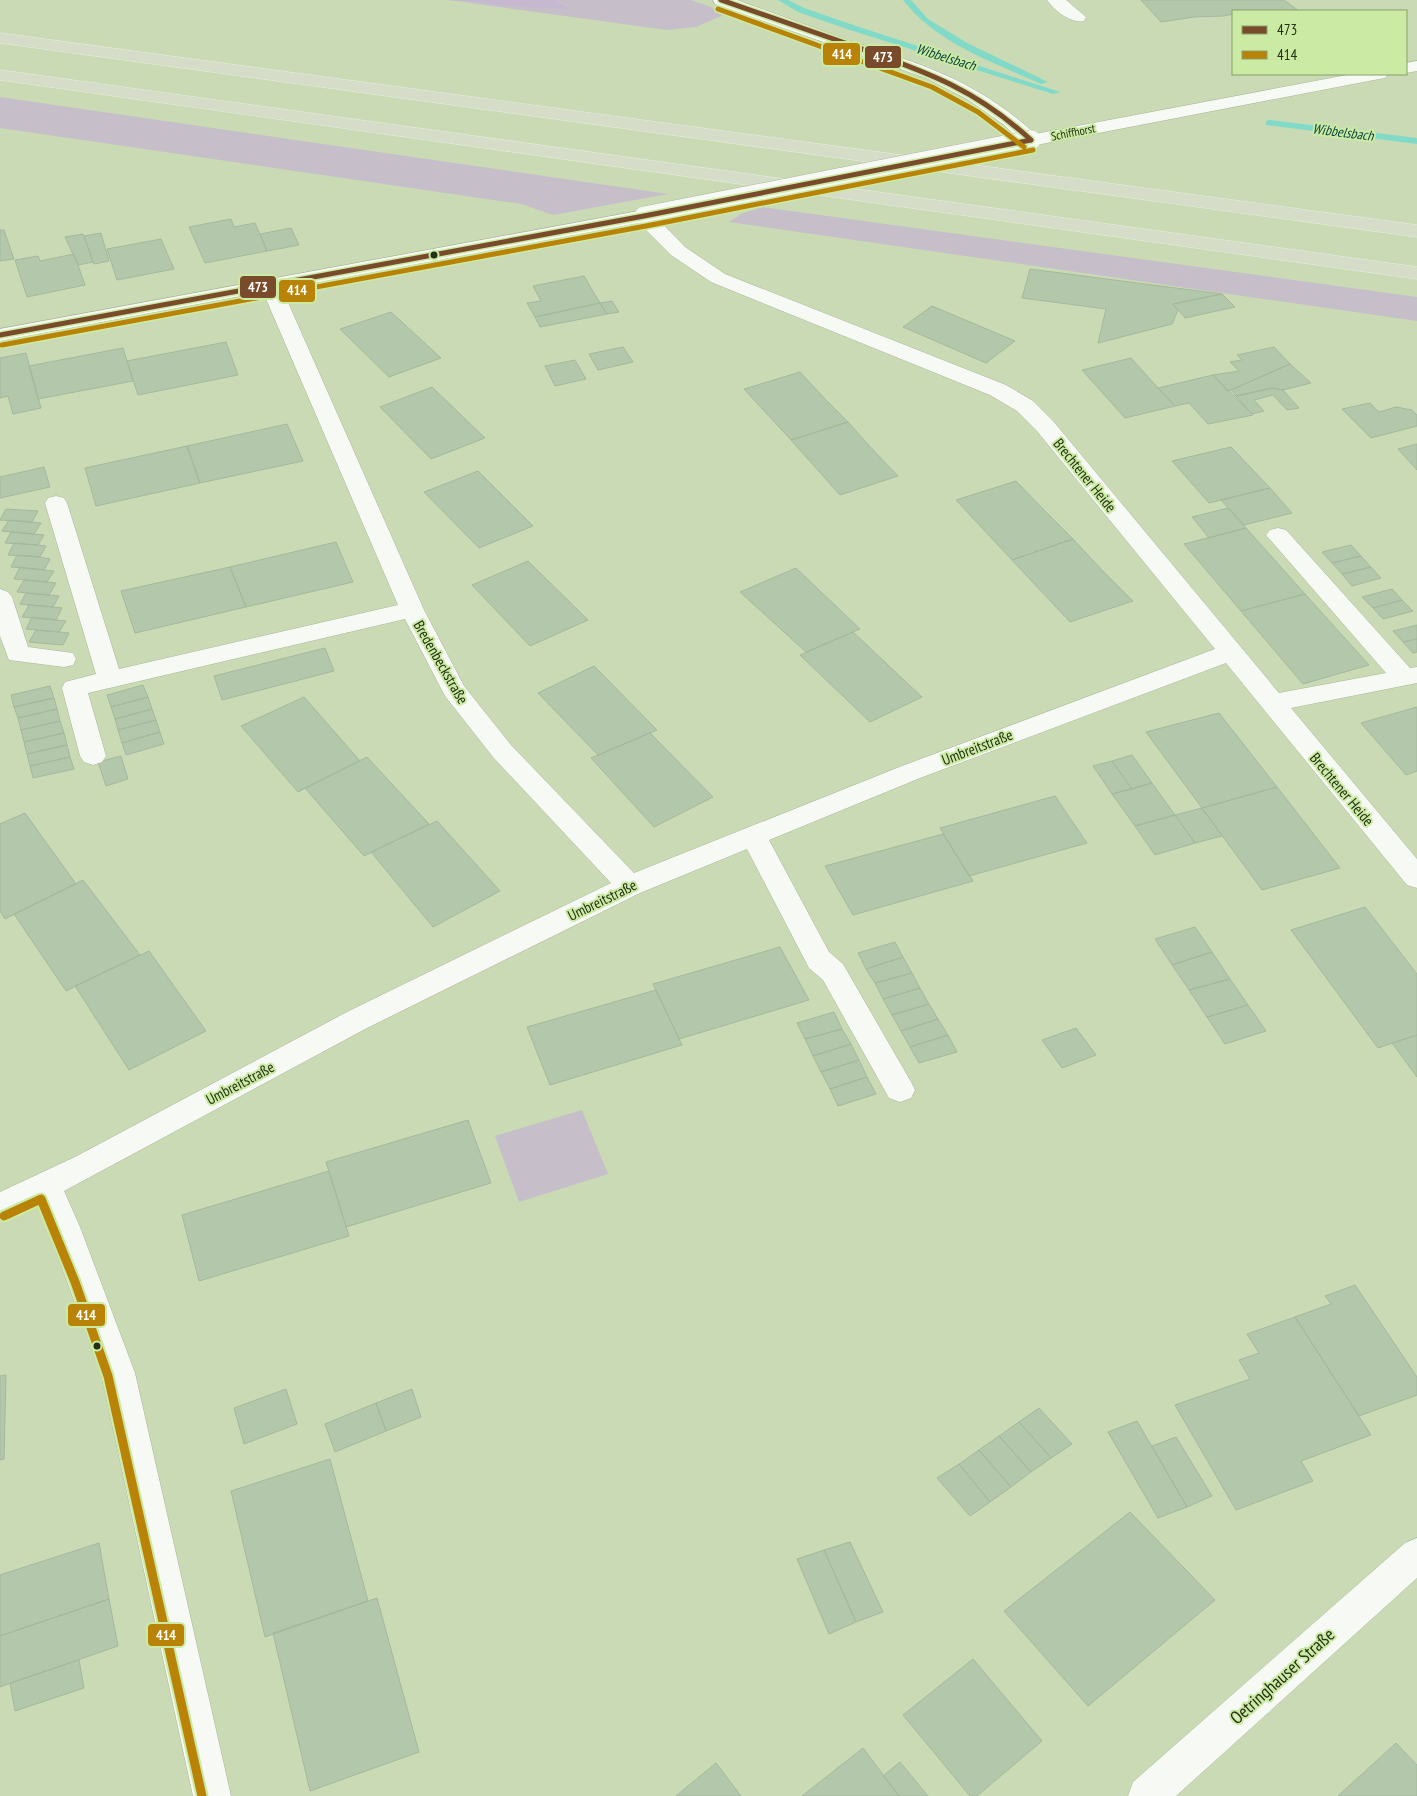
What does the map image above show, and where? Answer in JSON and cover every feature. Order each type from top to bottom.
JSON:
[{"type":"highway","points":[[0,38],[1417,231]]},
{"type":"highway","points":[[0,75],[1417,273]]},
{"type":"street","points":[[721,0],[932,74],[973,95],[1009,120],[1031,140]]},
{"type":"street","points":[[1055,0],[1078,17]]},
{"type":"street","name":"Schiffhorst","points":[[0,335],[614,222],[648,220],[1031,140],[1374,75]]},
{"type":"street","name":"Brechtener Heide","points":[[648,220],[683,257],[718,278],[998,390],[1025,406],[1045,426],[1417,878]]},
{"type":"street","name":"Bredenbeckstraße","points":[[270,285],[412,610],[454,690],[502,751],[630,886]]},
{"type":"street","points":[[56,503],[110,679]]},
{"type":"street","points":[[1278,535],[1411,676]]},
{"type":"street","points":[[0,597],[18,654],[64,659]]},
{"type":"street","points":[[92,756],[74,688],[412,610]]},
{"type":"street","name":"Umbreitstraße","points":[[0,1207],[46,1186],[357,1020],[630,886],[911,772],[1230,652]]},
{"type":"street","points":[[1271,702],[1411,676]]},
{"type":"street","points":[[753,836],[819,960],[833,972],[900,1090]]},
{"type":"street","points":[[46,1186],[64,1227],[118,1374],[212,1796]]},
{"type":"street","name":"Oetringhauser Straße","points":[[1147,1796],[1417,1555]]},
{"type":"shaded area","points":[[446,0],[555,0],[573,9],[539,8]]},
{"type":"shaded area","points":[[555,0],[691,0],[728,13],[696,27],[667,30],[462,2],[572,8]]},
{"type":"shaded area","points":[[0,97],[668,194],[553,215],[521,204],[0,128]]},
{"type":"shaded area","points":[[762,207],[1417,297],[1417,321],[729,222],[741,214]]},
{"type":"shaded area","points":[[582,1110],[608,1174],[519,1202],[495,1136]]},
{"type":"building","points":[[1141,0],[1284,0],[1298,10],[1232,10],[1232,14],[1224,16],[1194,17],[1161,22]]},
{"type":"building","points":[[231,219],[234,227],[255,223],[267,251],[205,263],[189,227]]},
{"type":"building","points":[[291,228],[299,245],[267,251],[260,234]]},
{"type":"building","points":[[0,230],[4,230],[14,259],[0,261]]},
{"type":"building","points":[[101,233],[109,261],[94,264],[84,236]]},
{"type":"building","points":[[83,234],[93,262],[78,265],[65,237]]},
{"type":"building","points":[[161,239],[174,269],[117,280],[107,249]]},
{"type":"building","points":[[74,254],[85,285],[27,297],[15,260],[38,256],[40,261]]},
{"type":"building","points":[[1030,269],[1222,294],[1173,304],[1178,310],[1172,324],[1098,343],[1106,309],[1022,298]]},
{"type":"building","points":[[584,276],[600,303],[535,317],[527,303],[541,301],[533,286]]},
{"type":"building","points":[[1222,294],[1235,307],[1185,318],[1173,304]]},
{"type":"building","points":[[612,301],[619,312],[607,314],[600,303]]},
{"type":"building","points":[[600,303],[607,314],[540,327],[535,317]]},
{"type":"building","points":[[932,306],[1015,341],[986,363],[903,327]]},
{"type":"building","points":[[391,312],[441,358],[389,377],[340,329]]},
{"type":"building","points":[[226,342],[238,375],[138,395],[127,361]]},
{"type":"building","points":[[623,347],[633,362],[598,370],[589,354]]},
{"type":"building","points":[[1274,347],[1290,364],[1227,391],[1213,375],[1239,371],[1230,362],[1242,360],[1237,355]]},
{"type":"building","points":[[123,348],[133,381],[38,399],[29,366]]},
{"type":"building","points":[[26,353],[41,408],[13,414],[8,396],[0,398],[0,358]]},
{"type":"building","points":[[1131,358],[1175,406],[1125,418],[1082,370]]},
{"type":"building","points":[[575,360],[586,379],[555,386],[545,366]]},
{"type":"building","points":[[1290,364],[1311,383],[1283,390],[1272,388],[1236,396],[1231,390]]},
{"type":"building","points":[[800,372],[848,422],[791,440],[744,389]]},
{"type":"building","points":[[1213,375],[1253,415],[1208,424],[1189,403],[1175,406],[1158,388]]},
{"type":"building","points":[[432,387],[485,438],[431,459],[380,407]]},
{"type":"building","points":[[1272,388],[1283,390],[1299,408],[1287,410],[1273,395],[1254,400],[1264,411],[1252,414],[1236,396]]},
{"type":"building","points":[[1370,403],[1379,412],[1396,407],[1412,410],[1417,415],[1417,426],[1371,438],[1342,409]]},
{"type":"building","points":[[848,422],[898,476],[840,495],[791,440]]},
{"type":"building","points":[[287,424],[303,461],[200,483],[187,446]]},
{"type":"building","points":[[1417,444],[1417,470],[1398,449]]},
{"type":"building","points":[[187,446],[200,483],[96,506],[85,468]]},
{"type":"building","points":[[1231,447],[1270,488],[1209,503],[1172,461]]},
{"type":"building","points":[[44,467],[50,487],[0,498],[0,477]]},
{"type":"building","points":[[478,471],[533,526],[479,548],[424,492]]},
{"type":"building","points":[[1016,481],[1073,539],[1012,560],[956,500]]},
{"type":"building","points":[[1270,488],[1292,513],[1244,525],[1221,500]]},
{"type":"building","points":[[1228,508],[1246,528],[1209,538],[1192,517]]},
{"type":"building","points":[[6,509],[38,511],[32,522],[0,520]]},
{"type":"building","points":[[9,520],[41,523],[34,534],[2,531]]},
{"type":"building","points":[[1246,528],[1305,594],[1241,611],[1184,544]]},
{"type":"building","points":[[11,532],[44,535],[38,545],[5,543]]},
{"type":"building","points":[[1073,539],[1133,601],[1070,622],[1012,560]]},
{"type":"building","points":[[336,542],[353,582],[246,607],[230,567]]},
{"type":"building","points":[[14,543],[46,546],[40,557],[8,555]]},
{"type":"building","points":[[1351,545],[1361,556],[1332,563],[1322,552]]},
{"type":"building","points":[[17,555],[50,559],[44,570],[11,567]]},
{"type":"building","points":[[1361,556],[1371,567],[1342,574],[1332,563]]},
{"type":"building","points":[[528,561],[588,620],[530,646],[472,585]]},
{"type":"building","points":[[20,567],[54,571],[47,582],[14,579]]},
{"type":"building","points":[[230,567],[246,607],[135,633],[121,591]]},
{"type":"building","points":[[1371,567],[1381,578],[1352,586],[1342,574]]},
{"type":"building","points":[[796,568],[860,629],[806,652],[740,592]]},
{"type":"building","points":[[24,580],[56,583],[49,595],[17,592]]},
{"type":"building","points":[[1392,589],[1402,600],[1373,608],[1362,597]]},
{"type":"building","points":[[26,593],[59,596],[53,607],[20,604]]},
{"type":"building","points":[[1305,594],[1369,665],[1303,684],[1241,611]]},
{"type":"building","points":[[1402,600],[1413,611],[1383,619],[1373,608]]},
{"type":"building","points":[[29,605],[62,608],[56,620],[22,617]]},
{"type":"building","points":[[32,617],[66,621],[59,632],[26,629]]},
{"type":"building","points":[[1417,625],[1417,639],[1403,642],[1393,631]]},
{"type":"building","points":[[36,630],[69,633],[63,645],[29,642]]},
{"type":"building","points":[[853,632],[922,697],[870,722],[800,655]]},
{"type":"building","points":[[1417,639],[1417,652],[1413,653],[1403,642]]},
{"type":"building","points":[[325,648],[334,671],[222,700],[214,676]]},
{"type":"building","points":[[594,666],[657,730],[598,755],[538,693]]},
{"type":"building","points":[[143,685],[148,697],[111,707],[107,695]]},
{"type":"building","points":[[50,686],[54,698],[14,707],[11,695]]},
{"type":"building","points":[[148,697],[152,709],[115,719],[111,707]]},
{"type":"building","points":[[304,697],[360,761],[298,792],[241,726]]},
{"type":"building","points":[[54,698],[57,709],[18,718],[14,707]]},
{"type":"building","points":[[1417,707],[1417,771],[1406,775],[1361,723]]},
{"type":"building","points":[[57,709],[60,721],[21,730],[18,718]]},
{"type":"building","points":[[152,709],[156,720],[118,730],[115,719]]},
{"type":"building","points":[[1219,713],[1277,787],[1202,808],[1146,732]]},
{"type":"building","points":[[156,720],[160,732],[122,743],[118,730]]},
{"type":"building","points":[[60,721],[64,733],[24,742],[21,730]]},
{"type":"building","points":[[160,732],[164,744],[126,755],[122,743]]},
{"type":"building","points":[[64,733],[67,745],[27,754],[24,742]]},
{"type":"building","points":[[650,733],[713,797],[654,827],[591,758]]},
{"type":"building","points":[[67,745],[70,757],[30,766],[27,754]]},
{"type":"building","points":[[1132,755],[1152,783],[1132,789],[1112,761]]},
{"type":"building","points":[[121,756],[128,779],[106,786],[98,762]]},
{"type":"building","points":[[70,757],[74,769],[33,778],[30,766]]},
{"type":"building","points":[[367,757],[429,824],[364,856],[305,788]]},
{"type":"building","points":[[1112,761],[1132,789],[1112,794],[1093,766]]},
{"type":"building","points":[[1152,783],[1175,815],[1135,826],[1112,794]]},
{"type":"building","points":[[1277,787],[1340,868],[1262,890],[1202,808]]},
{"type":"building","points":[[1055,796],[1087,843],[969,876],[940,828]]},
{"type":"building","points":[[1202,808],[1222,836],[1195,843],[1175,815]]},
{"type":"building","points":[[25,813],[76,884],[5,919],[0,911],[0,824]]},
{"type":"building","points":[[1175,815],[1195,843],[1155,855],[1135,826]]},
{"type":"building","points":[[437,821],[500,891],[433,927],[371,852]]},
{"type":"building","points":[[943,834],[973,881],[853,915],[825,866]]},
{"type":"building","points":[[83,880],[140,955],[66,991],[14,914]]},
{"type":"building","points":[[1365,907],[1417,974],[1417,1035],[1378,1048],[1291,930]]},
{"type":"building","points":[[1195,927],[1212,952],[1172,965],[1155,939]]},
{"type":"building","points":[[895,942],[903,957],[866,969],[858,953]]},
{"type":"building","points":[[780,947],[809,1000],[679,1039],[653,984]]},
{"type":"building","points":[[149,951],[206,1031],[129,1070],[75,986]]},
{"type":"building","points":[[1212,952],[1230,979],[1189,990],[1172,965]]},
{"type":"building","points":[[903,957],[912,973],[875,983],[866,969]]},
{"type":"building","points":[[912,973],[920,988],[883,999],[875,983]]},
{"type":"building","points":[[1230,979],[1248,1005],[1207,1017],[1189,990]]},
{"type":"building","points":[[920,988],[929,1004],[892,1015],[883,999]]},
{"type":"building","points":[[656,990],[682,1045],[550,1085],[527,1027]]},
{"type":"building","points":[[929,1004],[938,1019],[901,1031],[892,1015]]},
{"type":"building","points":[[1248,1005],[1266,1031],[1225,1044],[1207,1017]]},
{"type":"building","points":[[834,1012],[842,1029],[805,1039],[797,1023]]},
{"type":"building","points":[[938,1019],[948,1035],[910,1047],[901,1031]]},
{"type":"building","points":[[1076,1028],[1096,1055],[1062,1068],[1042,1040]]},
{"type":"building","points":[[842,1029],[851,1044],[813,1056],[805,1039]]},
{"type":"building","points":[[948,1035],[957,1052],[919,1063],[910,1047]]},
{"type":"building","points":[[1417,1035],[1417,1077],[1392,1043]]},
{"type":"building","points":[[851,1044],[859,1060],[821,1072],[813,1056]]},
{"type":"building","points":[[859,1060],[867,1077],[830,1089],[821,1072]]},
{"type":"building","points":[[867,1077],[876,1094],[838,1106],[830,1089]]},
{"type":"building","points":[[468,1120],[491,1183],[346,1227],[326,1162]]},
{"type":"building","points":[[329,1171],[349,1236],[199,1281],[182,1215]]},
{"type":"building","points":[[1355,1285],[1417,1377],[1417,1395],[1359,1416],[1295,1317],[1331,1304],[1325,1296]]},
{"type":"building","points":[[1295,1317],[1371,1435],[1301,1461],[1313,1481],[1236,1510],[1175,1405],[1250,1379],[1239,1360],[1259,1353],[1247,1334]]},
{"type":"building","points":[[6,1375],[4,1459],[0,1460],[0,1376]]},
{"type":"building","points":[[286,1389],[297,1424],[244,1444],[234,1408]]},
{"type":"building","points":[[412,1389],[421,1417],[386,1431],[376,1403]]},
{"type":"building","points":[[376,1403],[386,1431],[335,1452],[325,1424]]},
{"type":"building","points":[[1039,1408],[1072,1444],[1051,1458],[1019,1422]]},
{"type":"building","points":[[1137,1421],[1187,1507],[1158,1518],[1108,1432]]},
{"type":"building","points":[[1019,1422],[1051,1458],[1031,1472],[999,1436]]},
{"type":"building","points":[[999,1436],[1031,1472],[1011,1487],[979,1450]]},
{"type":"building","points":[[1176,1437],[1212,1496],[1187,1507],[1152,1446]]},
{"type":"building","points":[[979,1450],[1011,1487],[990,1502],[959,1464]]},
{"type":"building","points":[[330,1459],[368,1601],[265,1637],[231,1491]]},
{"type":"building","points":[[959,1464],[990,1502],[970,1516],[937,1478]]},
{"type":"building","points":[[1130,1512],[1215,1600],[1088,1706],[1004,1611]]},
{"type":"building","points":[[850,1542],[883,1612],[856,1622],[824,1550]]},
{"type":"building","points":[[99,1543],[109,1599],[0,1636],[0,1575]]},
{"type":"building","points":[[824,1550],[856,1622],[829,1634],[797,1559]]},
{"type":"building","points":[[377,1598],[419,1752],[310,1791],[273,1633]]},
{"type":"building","points":[[109,1599],[118,1646],[0,1687],[0,1636]]},
{"type":"building","points":[[973,1659],[1042,1741],[977,1796],[970,1796],[903,1715]]},
{"type":"building","points":[[79,1660],[84,1688],[15,1711],[10,1683]]},
{"type":"building","points":[[1396,1743],[1417,1765],[1417,1796],[1338,1796]]},
{"type":"building","points":[[863,1748],[899,1796],[802,1796]]},
{"type":"building","points":[[900,1762],[928,1796],[899,1796],[883,1776]]},
{"type":"building","points":[[716,1763],[741,1796],[676,1796]]},
{"type":"waterway","name":"Wibbelsbach","points":[[782,0],[801,10],[853,28],[1056,92]]},
{"type":"waterway","points":[[907,0],[925,21],[964,45],[1044,82]]},
{"type":"waterway","name":"Wibbelsbach","points":[[1269,123],[1417,141]]},
{"type":"transit line","name":"473","points":[[721,0],[932,74],[973,95],[1009,120],[1031,140]]},
{"type":"transit line","name":"414","points":[[718,9],[932,87],[978,112],[1024,147]]},
{"type":"transit line","name":"473","points":[[0,335],[644,216],[1031,140]]},
{"type":"transit line","name":"414","points":[[2,345],[646,226],[1033,150]]},
{"type":"transit line","name":"414","points":[[4,1216],[41,1199],[75,1282],[108,1376],[202,1796]]}]
